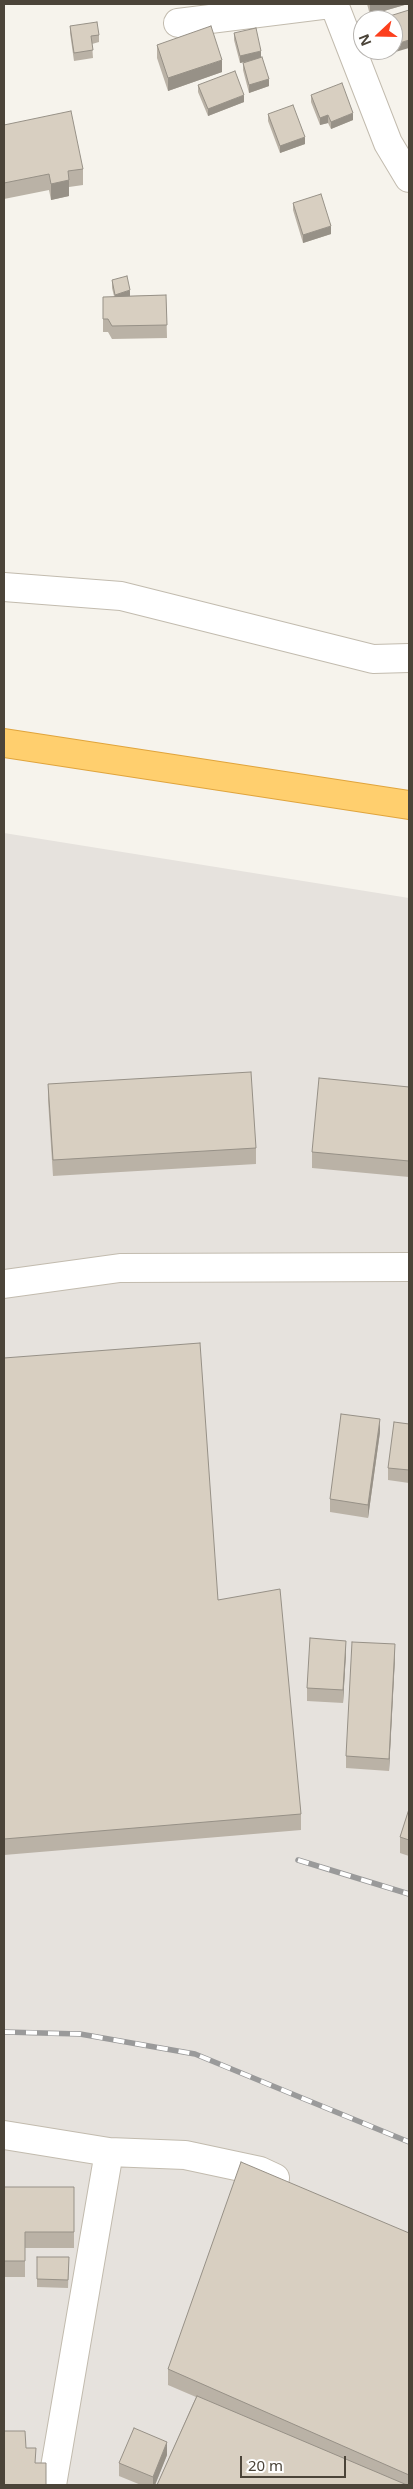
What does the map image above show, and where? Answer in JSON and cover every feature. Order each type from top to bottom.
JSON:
[{"type":"highway","points":[[4,743],[409,805]]},
{"type":"street","points":[[178,23],[330,4]]},
{"type":"street","points":[[334,4],[388,142],[409,178]]},
{"type":"street","points":[[4,587],[121,596],[373,659],[409,658]]},
{"type":"street","points":[[4,1284],[120,1268],[409,1267]]},
{"type":"street","points":[[4,2136],[110,2152],[185,2155],[260,2171],[295,2186]]},
{"type":"street","points":[[52,2485],[110,2152]]},
{"type":"shaded area","points":[[4,833],[409,898],[409,2485],[4,2485]]},
{"type":"building","points":[[409,10],[409,40],[403,42],[403,12]]},
{"type":"building","points":[[97,22],[99,35],[91,36],[93,50],[74,53],[70,26]]},
{"type":"building","points":[[211,26],[222,60],[168,78],[157,45]]},
{"type":"building","points":[[256,28],[261,51],[240,56],[234,33]]},
{"type":"building","points":[[262,57],[269,79],[249,85],[243,63]]},
{"type":"building","points":[[235,71],[244,95],[208,109],[198,85]]},
{"type":"building","points":[[342,83],[353,113],[331,122],[328,115],[320,118],[311,95]]},
{"type":"building","points":[[293,105],[305,137],[280,146],[268,114]]},
{"type":"building","points":[[71,111],[83,169],[68,171],[69,180],[51,184],[49,174],[4,183],[4,125]]},
{"type":"building","points":[[321,194],[331,226],[303,235],[293,203]]},
{"type":"building","points":[[127,276],[130,290],[115,295],[112,280]]},
{"type":"building","points":[[166,295],[167,325],[112,326],[108,319],[103,319],[103,297]]},
{"type":"building","points":[[251,1072],[256,1148],[53,1160],[48,1084]]},
{"type":"building","points":[[319,1078],[409,1087],[409,1161],[312,1152]]},
{"type":"building","points":[[200,1343],[218,1600],[280,1589],[301,1814],[4,1839],[4,1358]]},
{"type":"building","points":[[341,1414],[380,1419],[368,1505],[330,1499]]},
{"type":"building","points":[[394,1422],[409,1424],[409,1470],[388,1468]]},
{"type":"building","points":[[310,1638],[346,1641],[343,1690],[307,1688]]},
{"type":"building","points":[[352,1642],[395,1644],[389,1759],[346,1756]]},
{"type":"building","points":[[409,1809],[409,1840],[400,1837]]},
{"type":"building","points":[[241,2162],[409,2233],[409,2475],[168,2369]]},
{"type":"building","points":[[4,2187],[74,2187],[74,2232],[25,2232],[25,2261],[4,2261]]},
{"type":"building","points":[[37,2257],[69,2257],[68,2280],[37,2279]]},
{"type":"building","points":[[197,2396],[407,2485],[157,2485]]},
{"type":"building","points":[[134,2428],[167,2442],[153,2477],[119,2463]]},
{"type":"building","points":[[4,2431],[25,2431],[26,2448],[36,2448],[35,2463],[46,2463],[46,2485],[4,2485]]},
{"type":"railway","points":[[298,1860],[409,1894]]},
{"type":"railway","points":[[4,2032],[80,2034],[195,2054],[409,2142]]}]
